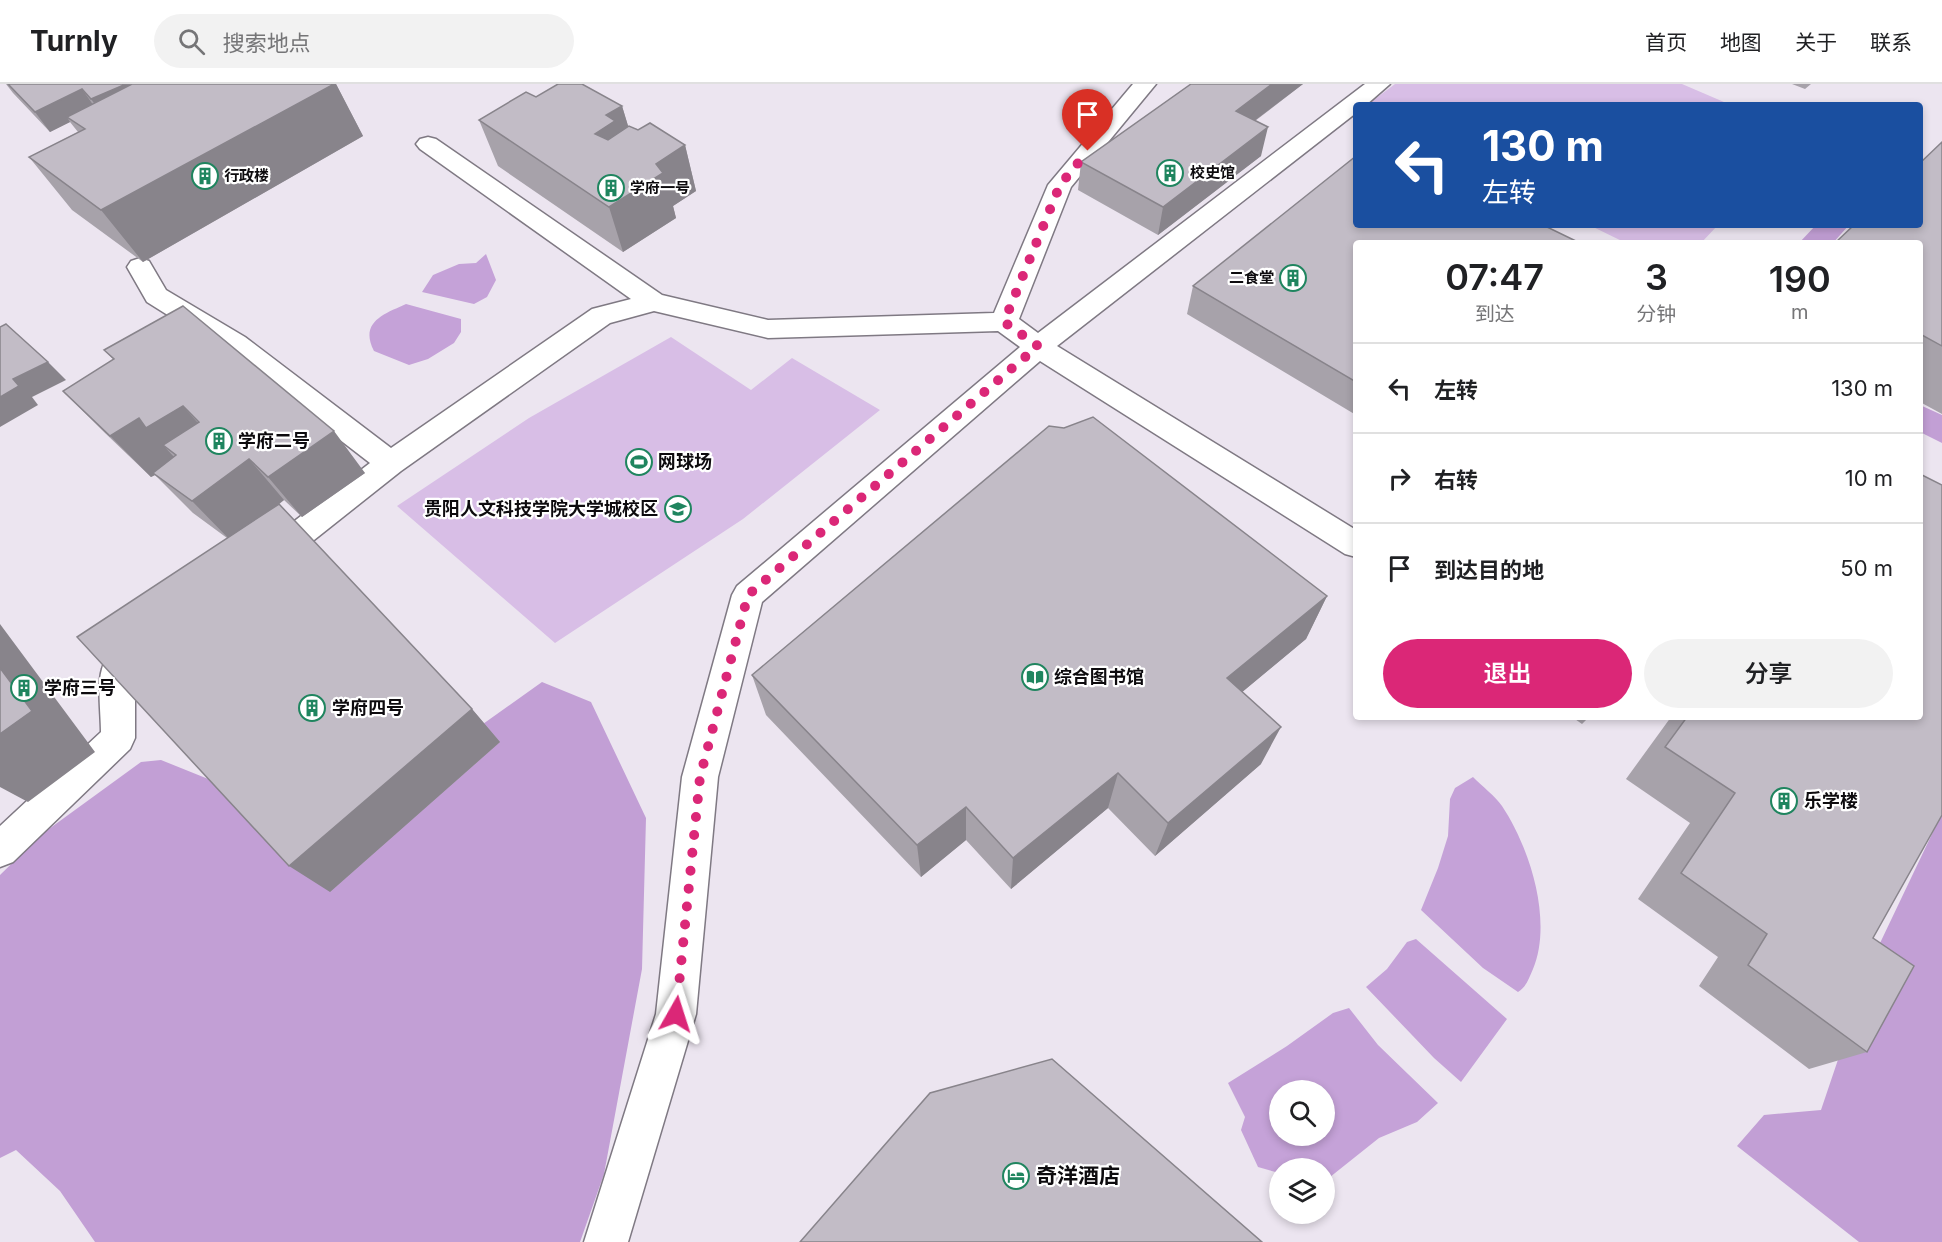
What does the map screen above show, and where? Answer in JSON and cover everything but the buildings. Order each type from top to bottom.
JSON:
[{"type":"street","points":[[1004,322],[1060,185],[1145,84]]},
{"type":"street","points":[[1356,102],[1379,84]]},
{"type":"street","points":[[606,1242],[676,1014],[700,777],[748,595],[1038,346],[1353,104]]},
{"type":"street","points":[[428,144],[654,302],[768,329],[1004,322],[1038,346],[1353,543]]},
{"type":"street","points":[[140,267],[156,296],[235,344],[391,463]]},
{"type":"street","points":[[250,572],[313,526],[391,463],[601,316],[654,302]]},
{"type":"street","points":[[0,850],[118,738],[118,669],[156,624]]},
{"type":"shaded area","points":[[1395,84],[1682,84],[1724,102],[1371,102]]},
{"type":"shaded area","points":[[1595,228],[1715,228],[1704,240],[1620,240]]},
{"type":"shaded area","points":[[1813,228],[1846,228],[1836,240],[1802,240]]},
{"type":"shaded area","points":[[486,254],[496,280],[487,297],[474,304],[422,292],[433,275],[459,264],[476,263]]},
{"type":"shaded area","points":[[406,304],[461,319],[461,332],[454,343],[428,359],[409,365],[374,351],[370,333],[376,320]]},
{"type":"shaded area","name":"网球场","points":[[671,337],[751,390],[792,358],[880,410],[743,519],[555,643],[397,506],[529,418]]},
{"type":"shaded area","points":[[1923,406],[1942,415],[1942,443],[1923,434]]},
{"type":"shaded area","points":[[542,682],[591,702],[646,818],[642,969],[604,1174],[580,1242],[95,1242],[60,1191],[16,1150],[0,1158],[0,875],[42,834],[141,762],[161,760],[248,795],[445,751]]},
{"type":"shaded area","points":[[1473,777],[1499,802],[1512,823],[1536,885],[1541,929],[1539,950],[1529,979],[1518,992],[1483,968],[1421,910],[1448,836],[1450,799],[1455,788]]},
{"type":"shaded area","points":[[1942,813],[1942,1242],[1859,1242],[1737,1146],[1764,1115],[1821,1110],[1871,962]]},
{"type":"shaded area","points":[[1416,939],[1507,1019],[1461,1082],[1434,1058],[1366,987],[1387,969],[1407,942]]},
{"type":"shaded area","points":[[1349,1008],[1378,1045],[1438,1103],[1417,1122],[1379,1138],[1335,1173],[1335,1158],[1269,1158],[1269,1170],[1258,1167],[1241,1130],[1245,1117],[1228,1083],[1287,1046],[1333,1013]]},
{"type":"place","name":"校史馆","points":[[1170,173]]},
{"type":"place","name":"行政楼","points":[[205,176]]},
{"type":"place","name":"学府一号","points":[[611,188]]},
{"type":"place","name":"二食堂","points":[[1293,278]]},
{"type":"place","name":"学府二号","points":[[219,441]]},
{"type":"place","name":"网球场","points":[[639,462]]},
{"type":"place","name":"贵阳人文科技学院大学城校区","points":[[678,509]]},
{"type":"place","name":"综合图书馆","points":[[1035,677]]},
{"type":"place","name":"学府三号","points":[[24,688]]},
{"type":"place","name":"学府四号","points":[[312,708]]},
{"type":"place","name":"乐学楼","points":[[1784,801]]},
{"type":"place","name":"奇洋酒店","points":[[1016,1176]]},
{"type":"route","points":[[676,1014],[700,777],[748,595],[1038,346],[1004,322],[1060,185],[1088,151]]}]
